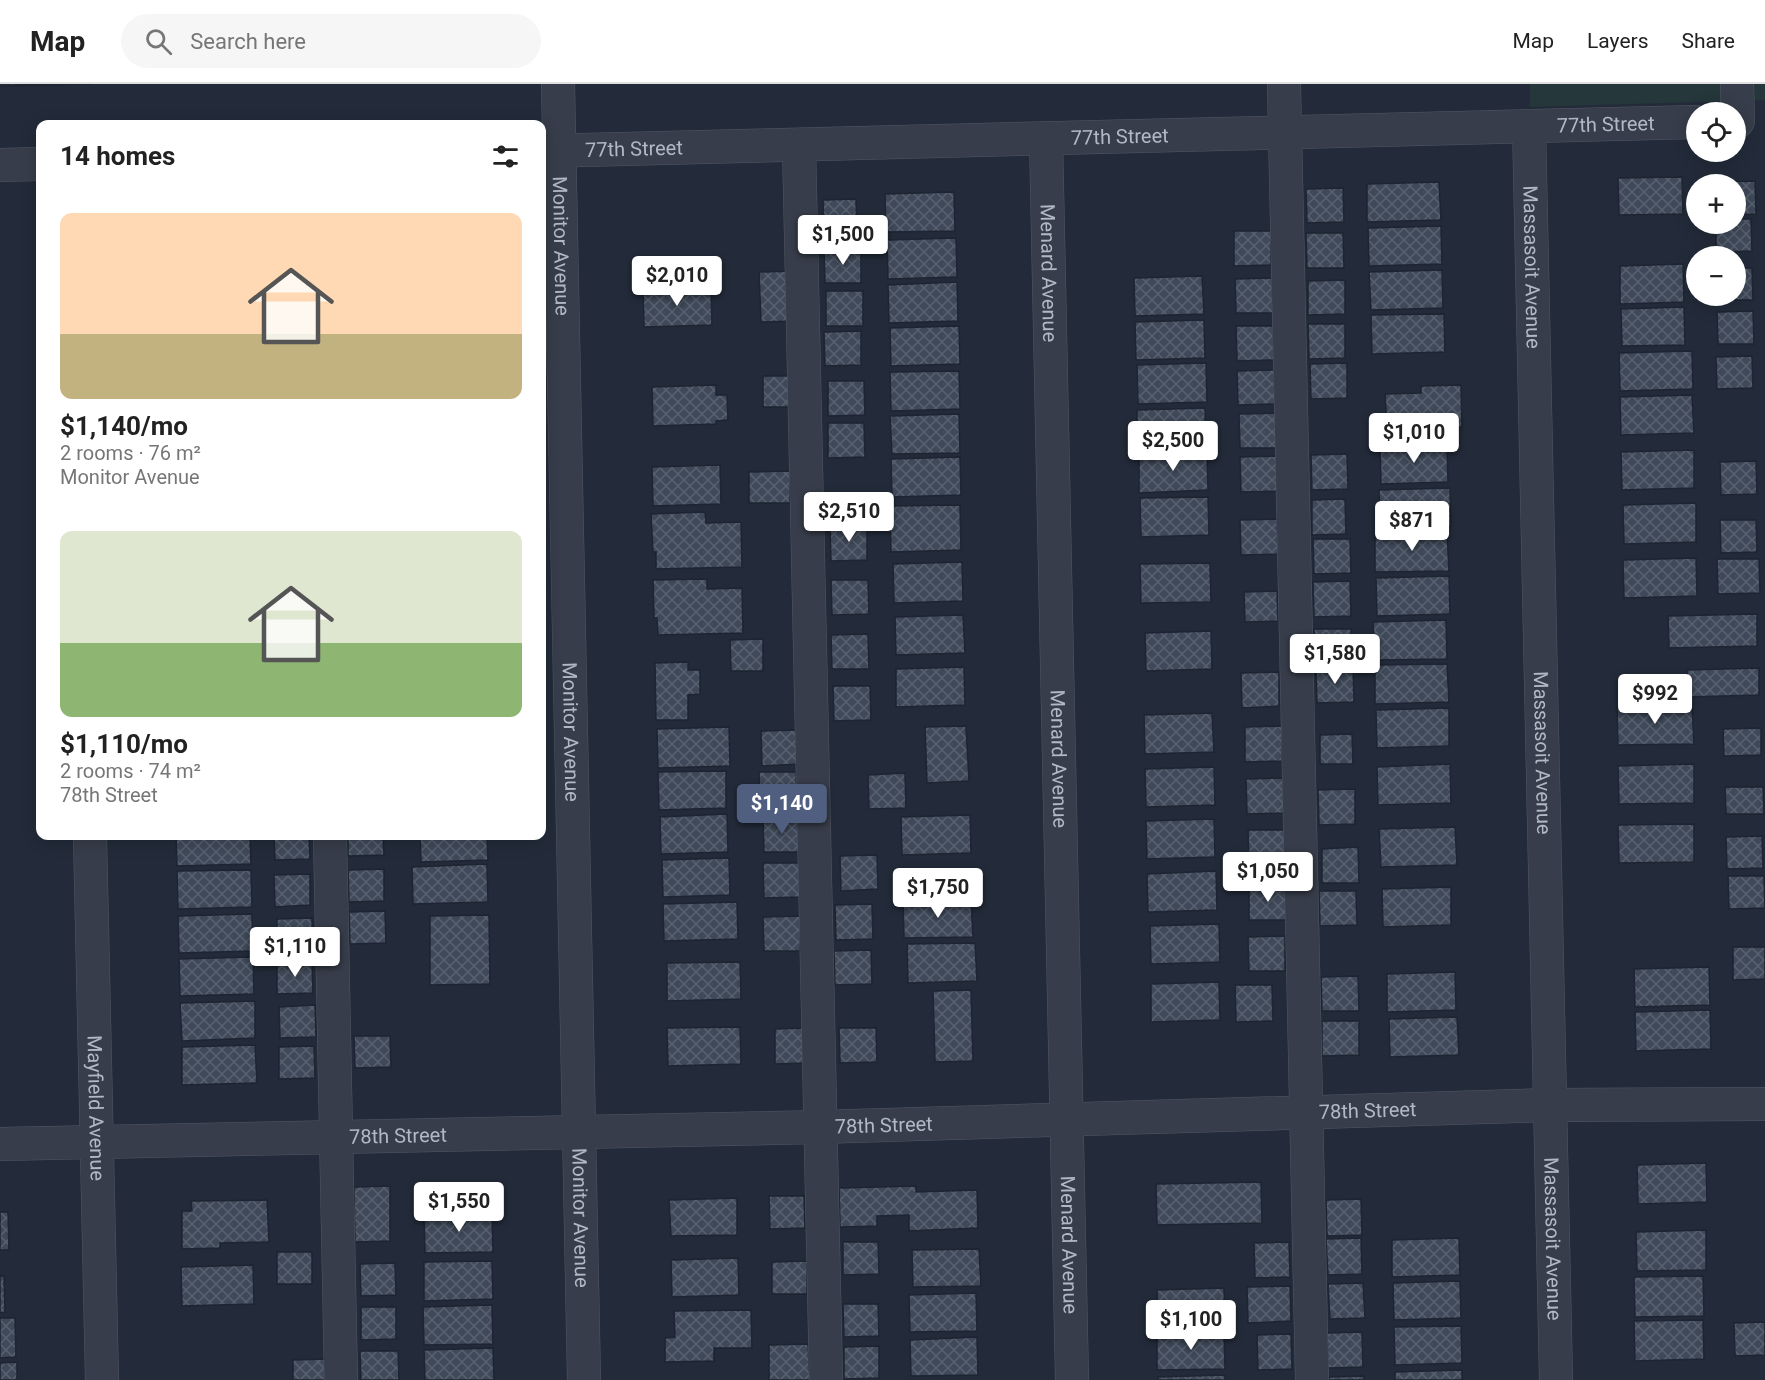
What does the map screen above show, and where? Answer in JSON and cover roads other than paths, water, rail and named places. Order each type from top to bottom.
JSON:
[{"type":"street","name":"Monitor Avenue","points":[[558,84],[550,151],[579,1131],[584,1380]]},
{"type":"street","points":[[1284,84],[1312,1380]]},
{"type":"street","points":[[1737,84],[1742,102]]},
{"type":"street","name":"77th Street","points":[[550,151],[1686,122]]},
{"type":"street","name":"Massasoit Avenue","points":[[1529,126],[1556,1380]]},
{"type":"street","name":"Menard Avenue","points":[[1046,138],[1072,1380]]},
{"type":"street","points":[[799,145],[826,1380]]},
{"type":"street","points":[[0,165],[36,164]]},
{"type":"street","name":"Mayfield Avenue","points":[[90,840],[102,1380]]},
{"type":"street","points":[[330,840],[342,1380]]},
{"type":"street","name":"78th Street","points":[[0,1144],[820,1127],[1550,1106],[1765,1104]]}]
